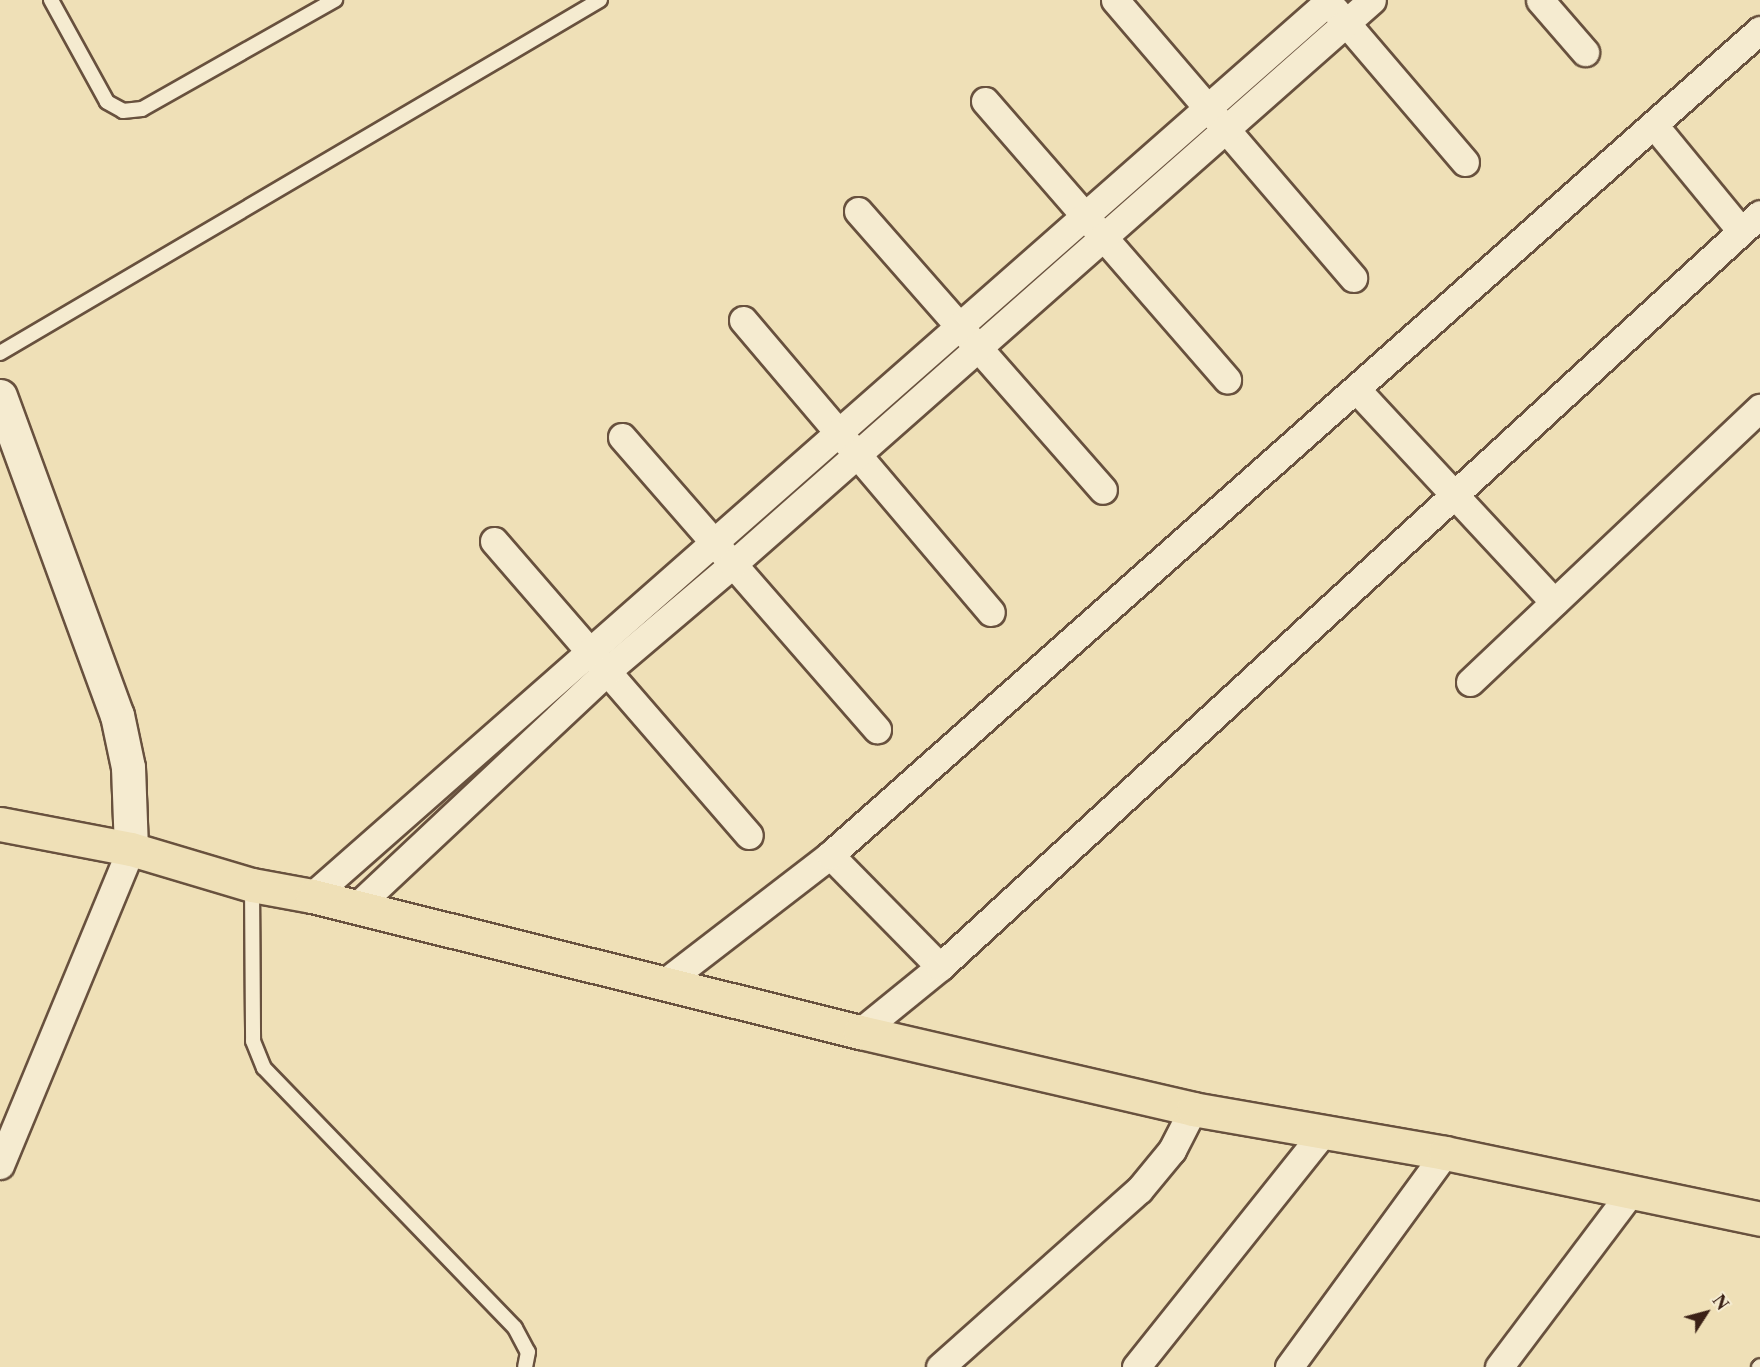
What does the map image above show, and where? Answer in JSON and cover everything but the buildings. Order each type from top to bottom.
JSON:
[{"type":"main road","points":[[0,824],[131,849],[252,885],[312,896],[860,1032],[1193,1110],[1445,1153],[1760,1219]]},
{"type":"street","points":[[1115,0],[1353,278]]},
{"type":"street","points":[[356,907],[607,671],[733,564],[1372,0]]},
{"type":"street","points":[[1540,0],[1584,52]]},
{"type":"street","points":[[312,896],[1328,1],[1465,162]]},
{"type":"street","points":[[664,983],[830,855],[1760,30]]},
{"type":"street","points":[[985,101],[1227,379]]},
{"type":"street","points":[[860,1032],[940,967],[1750,223],[1654,125]]},
{"type":"street","points":[[858,211],[1103,490]]},
{"type":"street","points":[[743,320],[991,612]]},
{"type":"street","points":[[1356,389],[1554,602]]},
{"type":"street","points":[[0,396],[117,715],[128,767],[131,849],[0,1165]]},
{"type":"street","points":[[1470,682],[1760,408]]},
{"type":"street","points":[[622,437],[877,729]]},
{"type":"street","points":[[494,541],[749,835]]},
{"type":"street","points":[[830,855],[940,967]]},
{"type":"street","points":[[940,1367],[1139,1190],[1172,1150],[1193,1110]]},
{"type":"street","points":[[1136,1367],[1323,1133]]},
{"type":"street","points":[[1289,1367],[1445,1153]]},
{"type":"street","points":[[1499,1367],[1631,1192]]},
{"type":"lane","points":[[51,0],[107,102],[123,111],[142,109],[335,0]]},
{"type":"lane","points":[[0,353],[600,0]]},
{"type":"lane","points":[[252,885],[253,1041],[264,1068],[515,1328],[528,1352],[525,1367]]}]
